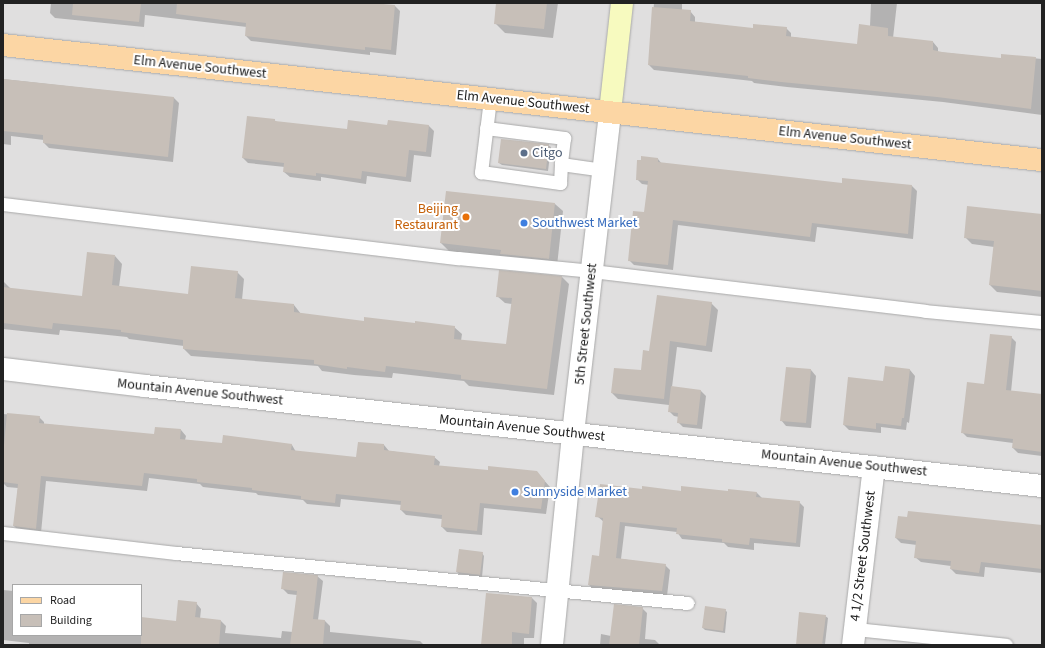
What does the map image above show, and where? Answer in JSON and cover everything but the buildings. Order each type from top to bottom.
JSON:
[{"type":"main road","name":"Elm Avenue Southwest","points":[[3,45],[1042,160]]},
{"type":"street","name":"5th Street Southwest","points":[[552,645],[573,433],[622,3]]},
{"type":"street","name":"Mountain Avenue Southwest","points":[[3,369],[1042,486]]},
{"type":"street","name":"4 1/2 Street Southwest","points":[[854,637],[874,467]]},
{"type":"lane","points":[[486,128],[564,138],[560,183],[481,172],[486,128],[490,99]]},
{"type":"lane","points":[[561,164],[603,170]]},
{"type":"lane","points":[[3,204],[458,258],[592,271],[925,311],[1042,322]]},
{"type":"lane","points":[[3,533],[176,553],[688,603]]},
{"type":"lane","points":[[854,637],[1006,645]]},
{"type":"shaded area","points":[[3,3],[1042,3],[1042,645],[3,645]]},
{"type":"place","name":"Citgo","points":[[524,153]]},
{"type":"place","name":"Beijing Restaurant","points":[[466,217]]},
{"type":"place","name":"Southwest Market","points":[[524,223]]},
{"type":"place","name":"Sunnyside Market","points":[[515,492]]}]
